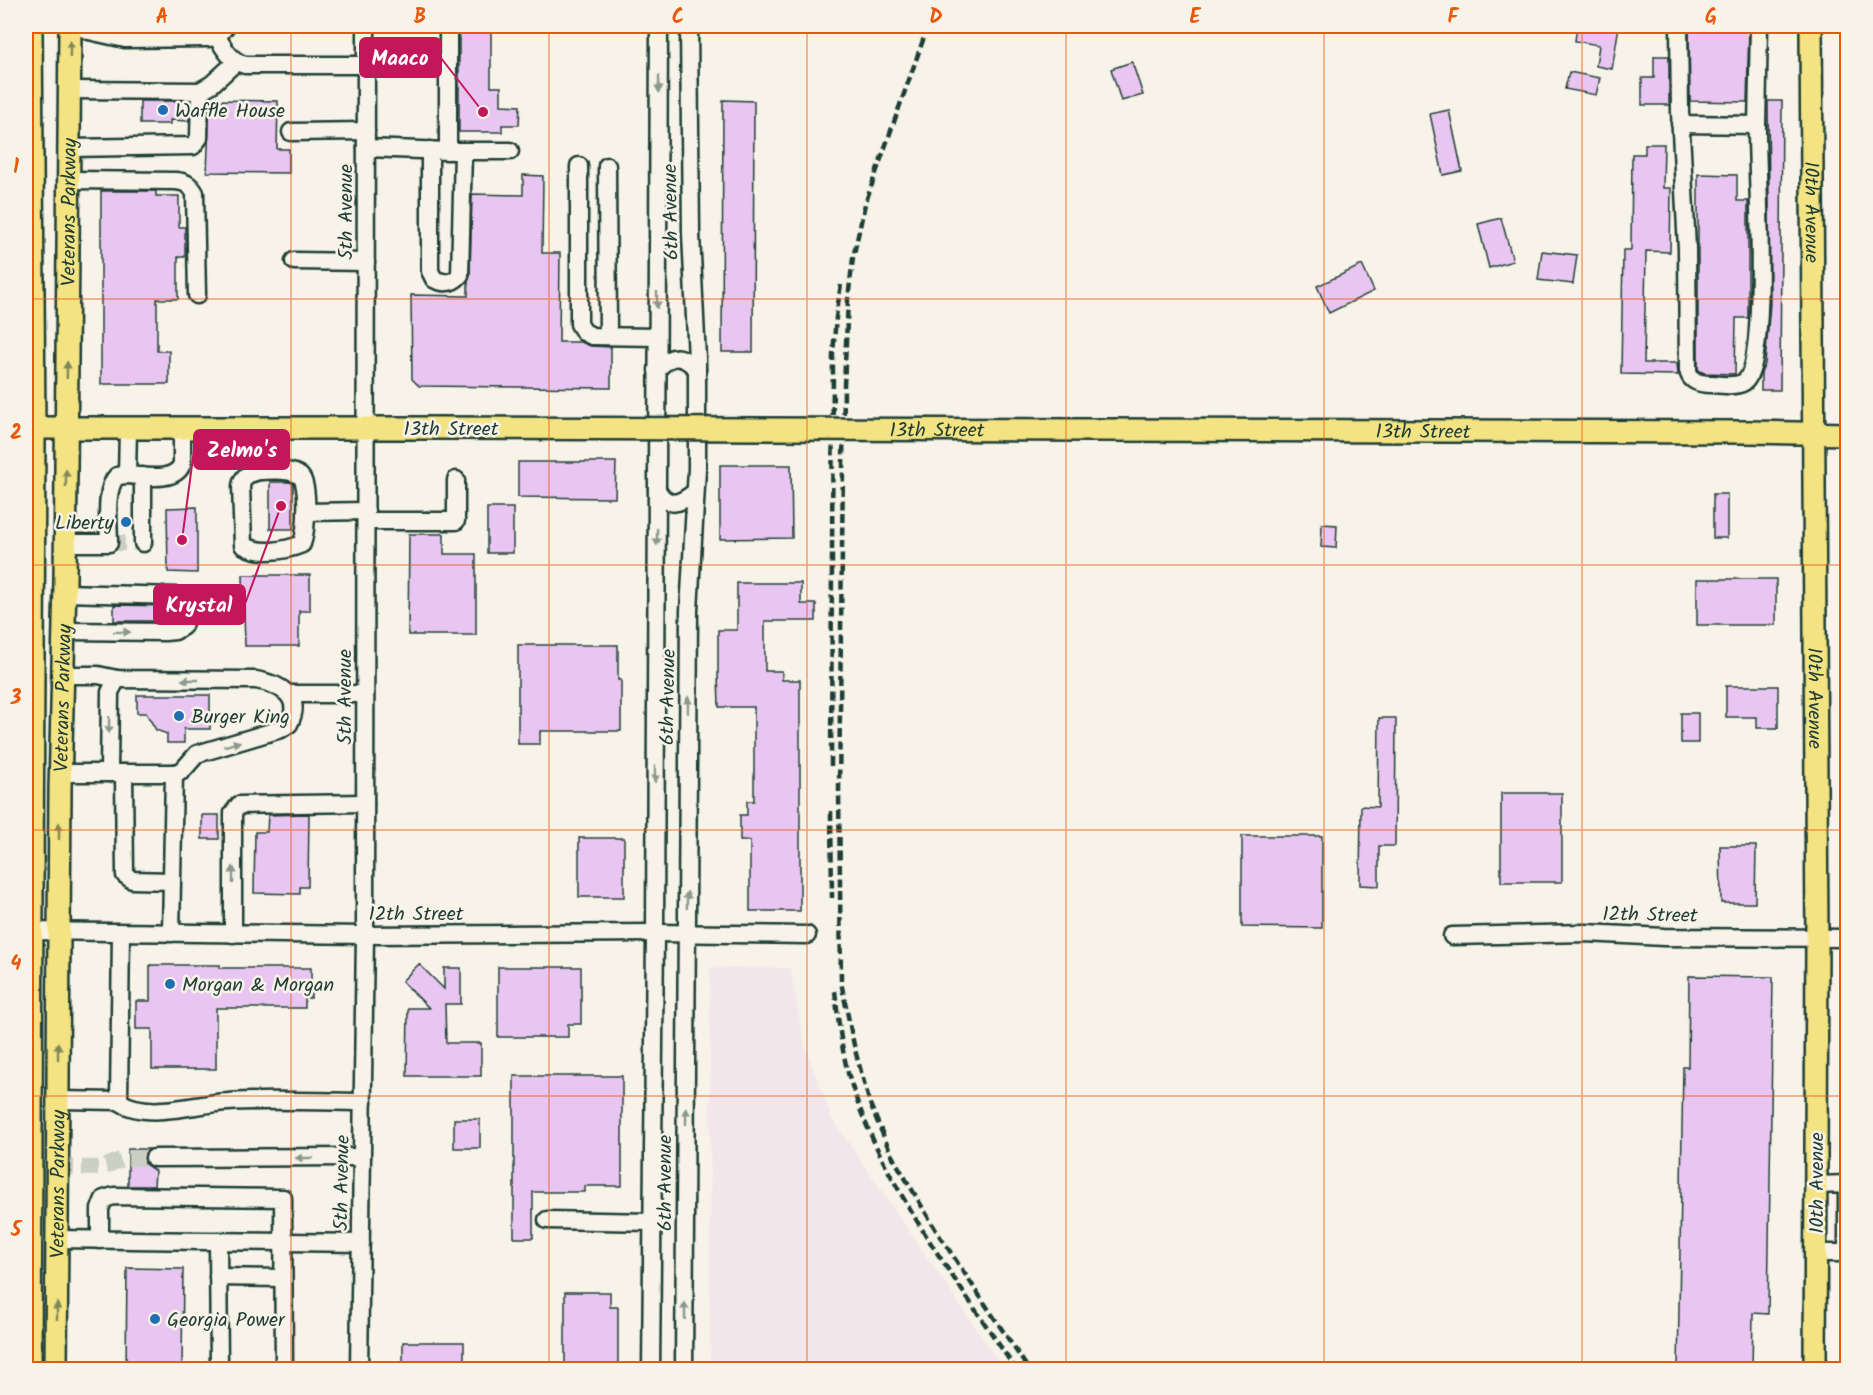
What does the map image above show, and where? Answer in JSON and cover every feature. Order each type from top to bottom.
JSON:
[{"type":"main road","name":"Veterans Parkway","points":[[30,1370],[29,212],[31,26]]},
{"type":"main road","name":"Veterans Parkway","points":[[56,1370],[60,773],[65,543],[70,26]]},
{"type":"main road","name":"10th Avenue","points":[[1811,26],[1817,936],[1815,1370]]},
{"type":"main road","name":"13th Street","points":[[30,428],[1848,434]]},
{"type":"street","points":[[79,26],[89,31],[117,31],[125,39],[221,31],[227,53],[236,62],[259,66],[366,65]]},
{"type":"street","name":"5th Avenue","points":[[359,1370],[365,935],[366,26]]},
{"type":"street","points":[[430,150],[430,271],[434,279],[447,283],[460,275],[448,26]]},
{"type":"street","name":"6th Avenue","points":[[651,1370],[659,26]]},
{"type":"street","name":"6th Avenue","points":[[684,1370],[689,611],[695,492],[697,369],[691,281],[689,26]]},
{"type":"street","points":[[1679,26],[1680,124],[1688,249],[1688,370],[1689,377],[1694,381],[1709,384],[1745,382],[1751,372],[1758,331],[1760,283],[1757,125],[1759,26]]},
{"type":"street","points":[[69,90],[200,91],[212,84],[236,62]]},
{"type":"street","points":[[69,148],[193,146],[200,138],[200,91]]},
{"type":"street","points":[[1680,124],[1757,125]]},
{"type":"street","points":[[291,132],[366,139],[430,150],[510,151]]},
{"type":"street","points":[[579,166],[579,324],[584,332],[592,336],[657,337]]},
{"type":"street","points":[[606,166],[608,336]]},
{"type":"street","points":[[69,180],[176,181],[185,182],[191,186],[195,193],[197,295]]},
{"type":"street","points":[[294,261],[366,262]]},
{"type":"street","points":[[657,370],[664,361],[680,357],[689,361],[697,369]]},
{"type":"street","points":[[128,428],[143,543]]},
{"type":"street","points":[[65,543],[109,543],[109,490],[112,480],[117,476],[175,474],[180,470],[182,464],[182,428]]},
{"type":"street","points":[[259,428],[259,471]]},
{"type":"street","points":[[259,471],[291,472],[303,478],[306,486],[306,512],[305,536],[302,544],[286,550],[255,550],[243,545],[241,486],[246,475],[259,471]]},
{"type":"street","points":[[306,512],[456,521],[456,480]]},
{"type":"street","points":[[657,490],[662,498],[670,503],[678,503],[695,492]]},
{"type":"street","points":[[63,631],[175,631],[183,626],[186,616],[186,603],[177,596],[64,594]]},
{"type":"street","points":[[63,675],[98,675],[117,679],[256,680],[278,686],[289,694],[365,694]]},
{"type":"street","points":[[117,679],[110,692],[125,875],[132,880],[172,881]]},
{"type":"street","points":[[60,773],[178,772],[197,754],[281,729],[289,724],[294,710],[289,694]]},
{"type":"street","points":[[171,933],[178,772]]},
{"type":"street","points":[[233,934],[234,813],[239,806],[244,804],[365,803]]},
{"type":"street","name":"12th Street","points":[[29,931],[365,935],[686,933],[807,935]]},
{"type":"street","points":[[119,1101],[122,933]]},
{"type":"street","name":"12th Street","points":[[1452,936],[1586,933],[1848,938]]},
{"type":"street","points":[[58,1100],[119,1101],[126,1106],[139,1109],[189,1108],[227,1102],[363,1102]]},
{"type":"street","points":[[154,1158],[362,1157]]},
{"type":"street","points":[[1815,1253],[1847,1253],[1847,1184],[1816,1185]]},
{"type":"street","points":[[100,1240],[100,1209],[104,1199],[114,1196],[283,1198],[284,1370]]},
{"type":"street","points":[[547,1220],[653,1222]]},
{"type":"street","points":[[57,1239],[361,1243]]},
{"type":"street","points":[[218,1241],[219,1370]]},
{"type":"street","points":[[218,1277],[283,1278]]},
{"type":"shaded area","points":[[710,968],[790,968],[805,1046],[831,1117],[1004,1369],[710,1369]]},
{"type":"building","points":[[459,26],[491,26],[491,87],[501,87],[501,105],[520,106],[519,125],[502,125],[502,132],[459,132]]},
{"type":"building","points":[[1577,26],[1619,26],[1612,69],[1596,66],[1599,45],[1575,41]]},
{"type":"building","points":[[1689,26],[1749,26],[1747,102],[1690,101]]},
{"type":"building","points":[[1654,56],[1669,56],[1669,105],[1642,105],[1642,78],[1654,78]]},
{"type":"building","points":[[1132,62],[1143,95],[1121,101],[1111,69]]},
{"type":"building","points":[[1569,72],[1600,78],[1596,95],[1565,89]]},
{"type":"building","points":[[210,100],[278,101],[277,149],[289,149],[289,173],[207,172]]},
{"type":"building","points":[[723,100],[754,101],[753,352],[722,352]]},
{"type":"building","name":"Waffle House","points":[[140,101],[189,101],[189,121],[170,120],[170,124],[140,124]]},
{"type":"building","points":[[1768,101],[1782,101],[1780,390],[1761,390],[1770,303]]},
{"type":"building","points":[[1449,110],[1462,171],[1443,175],[1430,114]]},
{"type":"building","points":[[1645,144],[1664,144],[1663,188],[1671,188],[1670,252],[1646,251],[1644,363],[1677,363],[1678,375],[1621,374],[1623,250],[1631,250],[1632,154],[1645,154]]},
{"type":"building","points":[[1698,174],[1737,175],[1737,201],[1748,201],[1748,318],[1736,318],[1735,374],[1705,373],[1698,369]]},
{"type":"building","points":[[523,175],[543,176],[542,253],[560,253],[559,342],[581,342],[591,346],[611,347],[611,388],[419,386],[412,379],[411,295],[468,296],[472,194],[523,195]]},
{"type":"building","points":[[101,191],[156,191],[156,196],[179,196],[179,227],[185,227],[185,257],[178,257],[178,299],[157,299],[157,351],[169,351],[169,384],[101,384]]},
{"type":"building","points":[[1501,218],[1513,261],[1489,268],[1478,224]]},
{"type":"building","points":[[1542,251],[1577,255],[1573,284],[1538,280]]},
{"type":"building","points":[[1362,265],[1374,291],[1329,313],[1317,286]]},
{"type":"building","points":[[518,462],[616,462],[615,498],[518,497]]},
{"type":"building","points":[[720,465],[791,465],[792,538],[720,539]]},
{"type":"building","points":[[270,482],[293,484],[293,529],[270,529]]},
{"type":"building","points":[[1713,494],[1727,494],[1727,538],[1713,538]]},
{"type":"building","points":[[197,507],[197,573],[168,572],[167,508]]},
{"type":"building","points":[[487,508],[513,508],[513,553],[487,553]]},
{"type":"building","points":[[1322,524],[1337,525],[1336,548],[1321,547]]},
{"type":"building","points":[[409,534],[444,534],[444,554],[476,554],[476,635],[408,635]]},
{"type":"building","points":[[243,575],[310,575],[310,611],[299,611],[299,646],[245,646]]},
{"type":"building","points":[[1697,579],[1776,579],[1776,625],[1697,625]]},
{"type":"building","points":[[737,583],[801,583],[801,604],[816,604],[816,621],[765,621],[765,671],[782,671],[782,680],[800,680],[800,911],[750,911],[750,841],[740,841],[740,815],[747,815],[747,801],[754,801],[754,707],[719,707],[718,630],[737,630]]},
{"type":"building","points":[[114,605],[171,606],[171,621],[114,621]]},
{"type":"building","points":[[518,645],[618,645],[621,731],[540,731],[540,744],[518,744]]},
{"type":"building","points":[[1726,686],[1778,686],[1778,728],[1757,728],[1757,717],[1726,717]]},
{"type":"building","name":"Burger King","points":[[137,695],[210,695],[210,729],[184,729],[184,743],[167,743],[167,734],[156,730],[146,713],[137,713]]},
{"type":"building","points":[[1681,713],[1698,713],[1698,743],[1681,743]]},
{"type":"building","points":[[1379,718],[1396,718],[1395,846],[1379,846],[1379,886],[1360,885],[1361,806],[1378,807]]},
{"type":"building","points":[[1501,793],[1562,793],[1562,882],[1501,882]]},
{"type":"building","points":[[309,814],[308,887],[300,887],[300,894],[254,893],[255,832],[267,832],[268,815]]},
{"type":"building","points":[[202,815],[219,815],[219,839],[202,839]]},
{"type":"building","points":[[1242,836],[1322,836],[1322,928],[1242,927]]},
{"type":"building","points":[[579,838],[624,838],[624,897],[579,897]]},
{"type":"building","points":[[1720,846],[1756,846],[1755,903],[1721,903]]},
{"type":"building","points":[[419,964],[444,989],[444,968],[461,968],[461,1004],[445,1004],[446,1043],[481,1043],[481,1076],[407,1076],[408,1008],[429,1008],[402,981]]},
{"type":"building","points":[[150,965],[311,968],[311,998],[305,998],[305,1008],[216,1008],[216,1069],[152,1069],[152,1029],[136,1029],[136,1001],[150,1001]]},
{"type":"building","points":[[498,967],[581,967],[581,1024],[568,1024],[568,1037],[498,1037]]},
{"type":"building","points":[[1689,976],[1773,977],[1768,1314],[1753,1313],[1752,1370],[1678,1370],[1683,1067],[1688,1067]]},
{"type":"building","points":[[514,1076],[622,1076],[622,1186],[585,1186],[585,1192],[533,1192],[533,1238],[514,1238]]},
{"type":"building","points":[[454,1119],[480,1119],[480,1148],[454,1148]]},
{"type":"building","points":[[128,1149],[149,1149],[144,1159],[145,1164],[155,1171],[154,1186],[128,1186]]},
{"type":"building","name":"Georgia Power","points":[[127,1268],[183,1269],[182,1370],[126,1370]]},
{"type":"building","points":[[565,1292],[610,1292],[610,1307],[618,1307],[618,1370],[565,1370]]},
{"type":"building","points":[[403,1342],[464,1342],[464,1370],[403,1370]]},
{"type":"tunnel","points":[[109,543],[143,543]]},
{"type":"tunnel","points":[[58,1167],[98,1168],[125,1158],[154,1158]]},
{"type":"railway","points":[[928,26],[865,204],[853,258],[848,299],[844,386],[839,790],[841,982],[855,1050],[870,1104],[891,1154],[937,1232],[1029,1370]]},
{"type":"railway","points":[[831,766],[833,354],[841,284]]},
{"type":"railway","points":[[831,811],[832,898]]},
{"type":"railway","points":[[835,991],[848,1073],[879,1152],[944,1264],[1016,1370]]},
{"type":"place","name":"Waffle House","points":[[163,110]]},
{"type":"place","name":"Maaco","points":[[483,112]]},
{"type":"place","name":"Krystal","points":[[281,506]]},
{"type":"place","name":"Liberty","points":[[126,522]]},
{"type":"place","name":"Zelmo's","points":[[182,540]]},
{"type":"place","name":"Burger King","points":[[179,716]]},
{"type":"place","name":"Morgan & Morgan","points":[[170,984]]},
{"type":"place","name":"Georgia Power","points":[[155,1319]]}]
